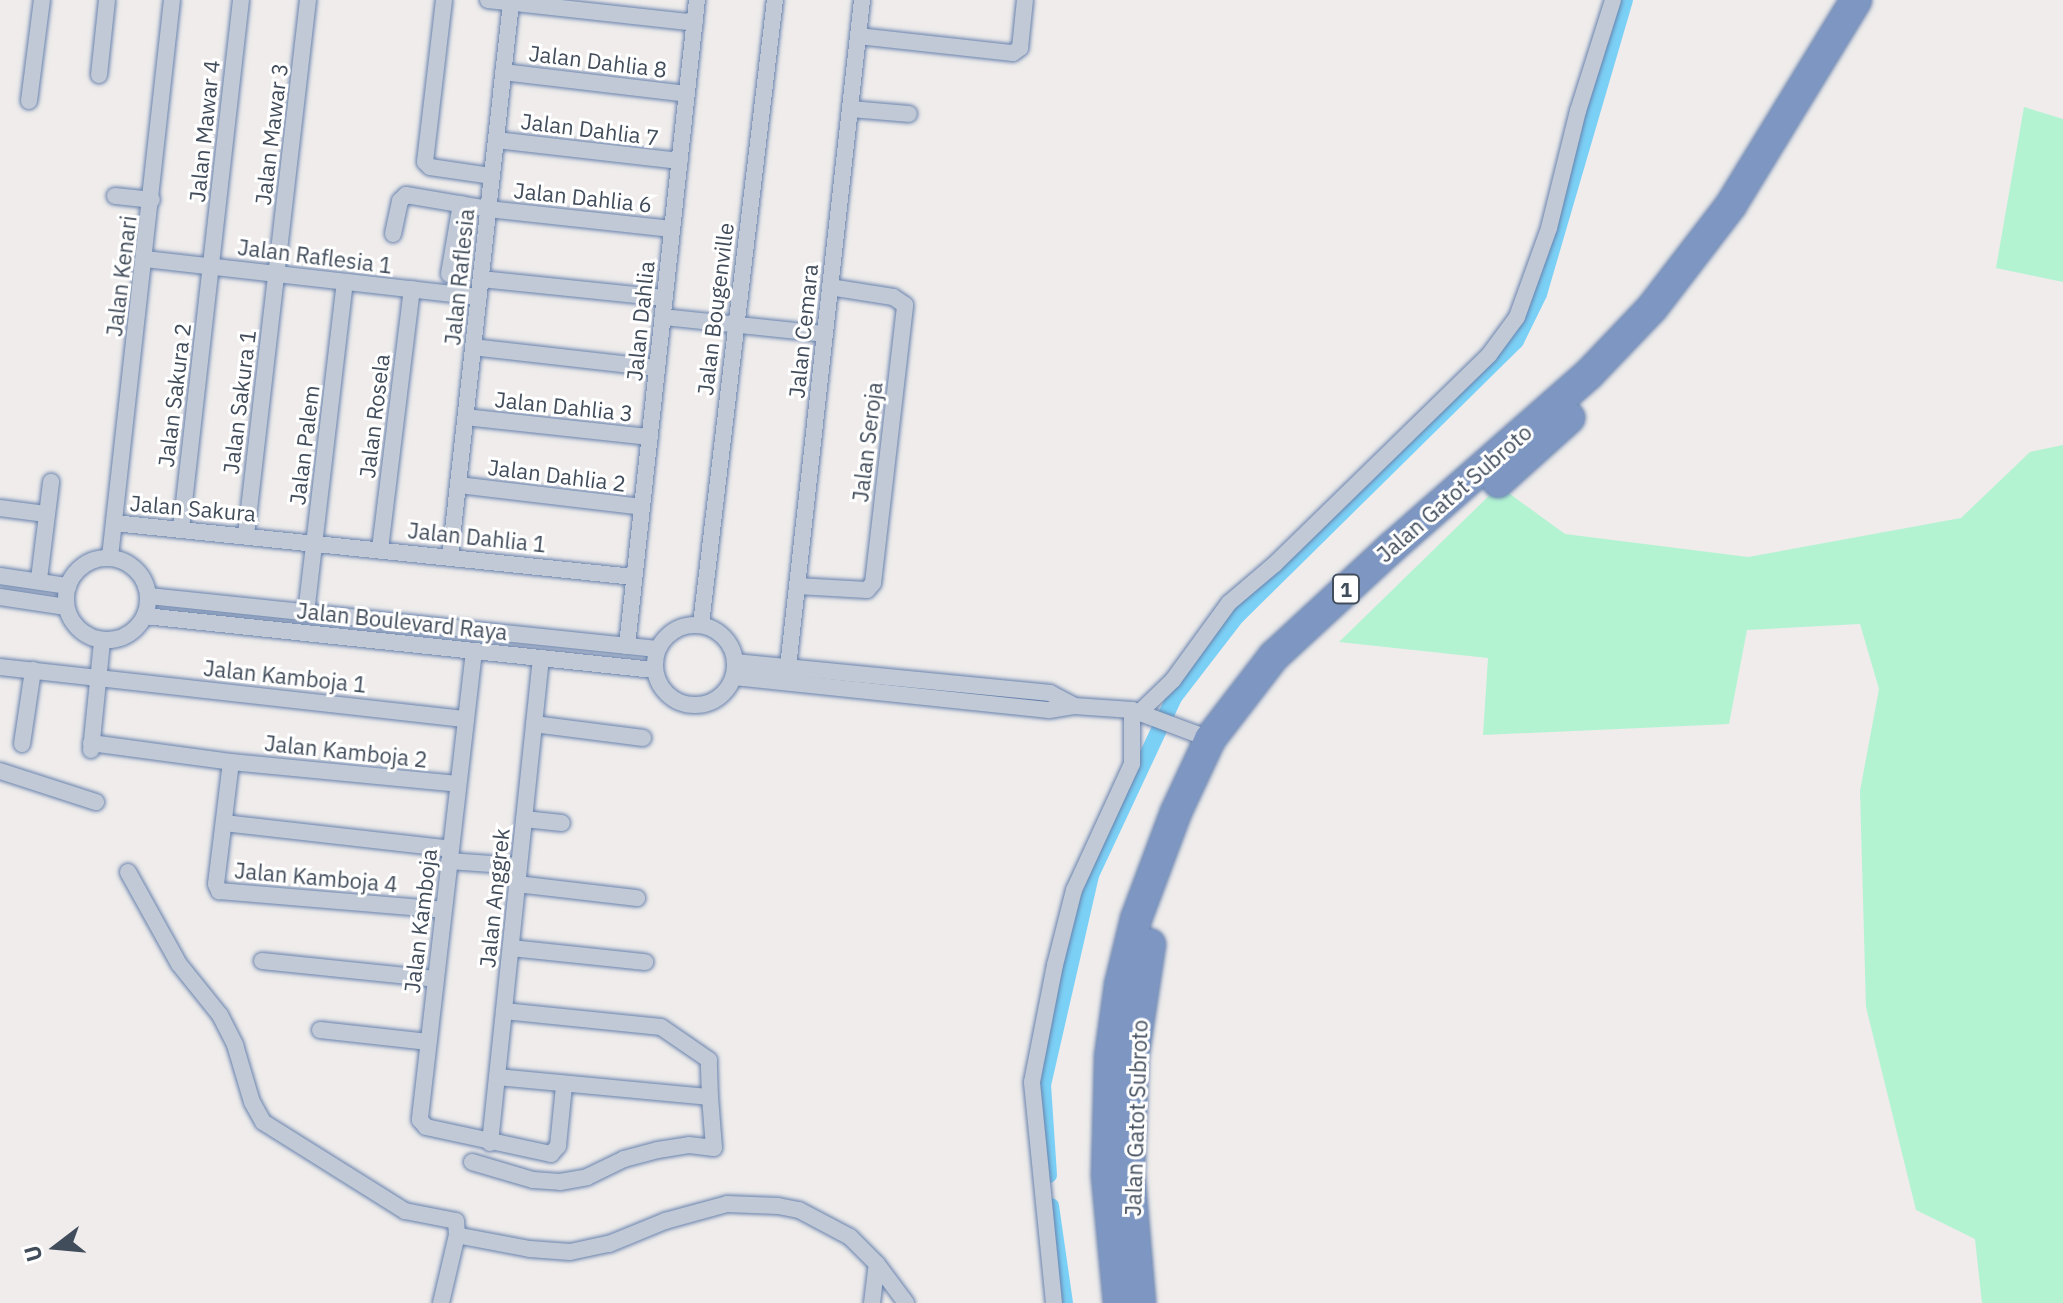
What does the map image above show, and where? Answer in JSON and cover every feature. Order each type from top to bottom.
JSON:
[{"type":"highway","name":"Jalan Gatot Subroto","points":[[1119,1303],[1107,1175],[1110,1057],[1120,985],[1136,919],[1176,812],[1210,739],[1274,656],[1589,374],[1652,308],[1731,205],[1856,0]]},
{"type":"highway","name":"Jalan Gatot Subroto","points":[[1140,1303],[1129,1173],[1133,1057],[1143,976],[1154,926],[1175,863],[1226,754],[1254,709],[1288,672],[1383,580],[1538,448],[1611,378],[1682,302],[1748,216],[1877,0]]},
{"type":"street","points":[[29,101],[42,0]]},
{"type":"street","points":[[99,75],[107,0]]},
{"type":"street","name":"Jalan Kenari","points":[[110,557],[172,0]]},
{"type":"street","name":"Jalan Mawar 4","points":[[211,266],[241,0]]},
{"type":"street","name":"Jalan Mawar 3","points":[[276,274],[308,0]]},
{"type":"street","points":[[444,0],[425,162],[430,167],[492,176]]},
{"type":"street","points":[[488,0],[695,23]]},
{"type":"street","name":"Jalan Dahlia","points":[[627,646],[697,0]]},
{"type":"street","name":"Jalan Bougenville","points":[[701,624],[775,0]]},
{"type":"street","name":"Jalan Cemara","points":[[788,667],[862,0]]},
{"type":"street","points":[[858,36],[1013,53],[1020,48],[1025,0]]},
{"type":"street","points":[[1054,1303],[1032,1082],[1055,965],[1074,890],[1132,764],[1141,712],[1173,680],[1229,603],[1275,564],[1489,355],[1517,317],[1549,228],[1578,111],[1613,0]]},
{"type":"street","name":"Jalan Raflesia","points":[[450,557],[511,3]]},
{"type":"street","name":"Jalan Dahlia 8","points":[[503,72],[687,94]]},
{"type":"street","points":[[850,109],[909,114]]},
{"type":"street","name":"Jalan Dahlia 7","points":[[496,140],[680,161]]},
{"type":"street","name":"Jalan Dahlia 6","points":[[393,234],[405,195],[488,209],[672,229]]},
{"type":"street","points":[[115,196],[152,200]]},
{"type":"street","points":[[449,274],[461,204]]},
{"type":"street","name":"Jalan Raflesia 1","points":[[145,259],[479,297]]},
{"type":"street","name":"Jalan Sakura 2","points":[[181,529],[211,266]]},
{"type":"street","name":"Jalan Sakura 1","points":[[246,535],[276,274]]},
{"type":"street","points":[[481,279],[665,298]]},
{"type":"street","name":"Jalan Palem","points":[[306,613],[345,282]]},
{"type":"street","name":"Jalan Seroja","points":[[797,586],[867,590],[873,583],[905,305],[893,297],[830,287]]},
{"type":"street","name":"Jalan Rosela","points":[[380,549],[412,289]]},
{"type":"street","points":[[663,317],[825,334]]},
{"type":"street","points":[[481,348],[657,368]]},
{"type":"street","name":"Jalan Dahlia 3","points":[[474,418],[650,437]]},
{"type":"street","points":[[39,579],[51,482]]},
{"type":"street","name":"Jalan Dahlia 2","points":[[467,486],[642,507]]},
{"type":"street","points":[[0,508],[46,514]]},
{"type":"street","name":"Jalan Sakura","points":[[114,523],[315,542]]},
{"type":"street","name":"Jalan Dahlia 1","points":[[315,542],[634,577]]},
{"type":"street","points":[[110,557],[129,564],[142,578],[149,596],[145,616],[127,635],[102,641],[79,629],[66,607],[68,586],[77,570],[92,560],[110,557]]},
{"type":"street","points":[[0,576],[39,579],[68,586]]},
{"type":"street","name":"Jalan Boulevard Raya","points":[[149,596],[657,649]]},
{"type":"street","points":[[0,597],[66,607]]},
{"type":"street","name":"Jalan Boulevard Raya","points":[[145,616],[654,670]]},
{"type":"street","points":[[701,624],[718,631],[730,644],[735,670],[725,693],[709,704],[691,706],[674,701],[660,688],[654,670],[657,649],[667,634],[683,625],[701,624]]},
{"type":"street","points":[[100,678],[102,641]]},
{"type":"street","name":"Jalan Kamboja","points":[[474,651],[420,1108],[422,1125],[490,1143]]},
{"type":"street","name":"Jalan Anggrek","points":[[490,1143],[541,658]]},
{"type":"street","name":"Jalan Kamboja 1","points":[[0,667],[466,719]]},
{"type":"street","points":[[735,670],[788,667],[1050,693],[1074,706]]},
{"type":"street","points":[[22,744],[33,670]]},
{"type":"street","points":[[735,670],[1049,710],[1074,706],[1141,712],[1210,739]]},
{"type":"street","name":"Jalan Kamboja 2","points":[[100,678],[91,747],[458,784]]},
{"type":"street","points":[[534,724],[643,738]]},
{"type":"street","name":"Jalan Kamboja 4","points":[[231,762],[216,884],[219,891],[443,910]]},
{"type":"street","points":[[0,771],[96,802]]},
{"type":"street","points":[[524,819],[562,823]]},
{"type":"street","points":[[224,823],[519,866]]},
{"type":"street","points":[[128,872],[179,964],[220,1015],[235,1045],[252,1102],[263,1122],[405,1211],[456,1221],[457,1235],[441,1303]]},
{"type":"street","points":[[517,884],[637,898]]},
{"type":"street","points":[[511,948],[645,962]]},
{"type":"street","points":[[262,961],[435,979]]},
{"type":"street","points":[[472,1162],[533,1180],[560,1182],[587,1177],[624,1159],[658,1150],[689,1145],[714,1148],[709,1060],[661,1027],[504,1011]]},
{"type":"street","points":[[320,1030],[428,1042]]},
{"type":"street","points":[[497,1077],[564,1086],[710,1097]]},
{"type":"street","points":[[490,1143],[545,1155],[555,1153],[564,1086]]},
{"type":"street","points":[[457,1235],[530,1249],[570,1252],[609,1244],[698,1211],[748,1203],[799,1210],[850,1237],[877,1264],[906,1303]]},
{"type":"street","points":[[872,1303],[877,1264]]},
{"type":"green space","points":[[2024,107],[2063,119],[2063,282],[1996,268]]},
{"type":"green space","points":[[2063,445],[2063,1303],[1982,1303],[1975,1239],[1916,1210],[1866,1007],[1860,791],[1879,689],[1860,624],[1747,630],[1729,724],[1483,735],[1488,658],[1339,642],[1499,486],[1565,534],[1748,557],[1961,518],[2030,452]]},
{"type":"waterway","points":[[1049,1175],[1043,1085],[1091,875],[1175,696],[1236,617],[1516,341],[1539,294],[1625,0]]},
{"type":"waterway","points":[[1051,1206],[1065,1303]]}]
